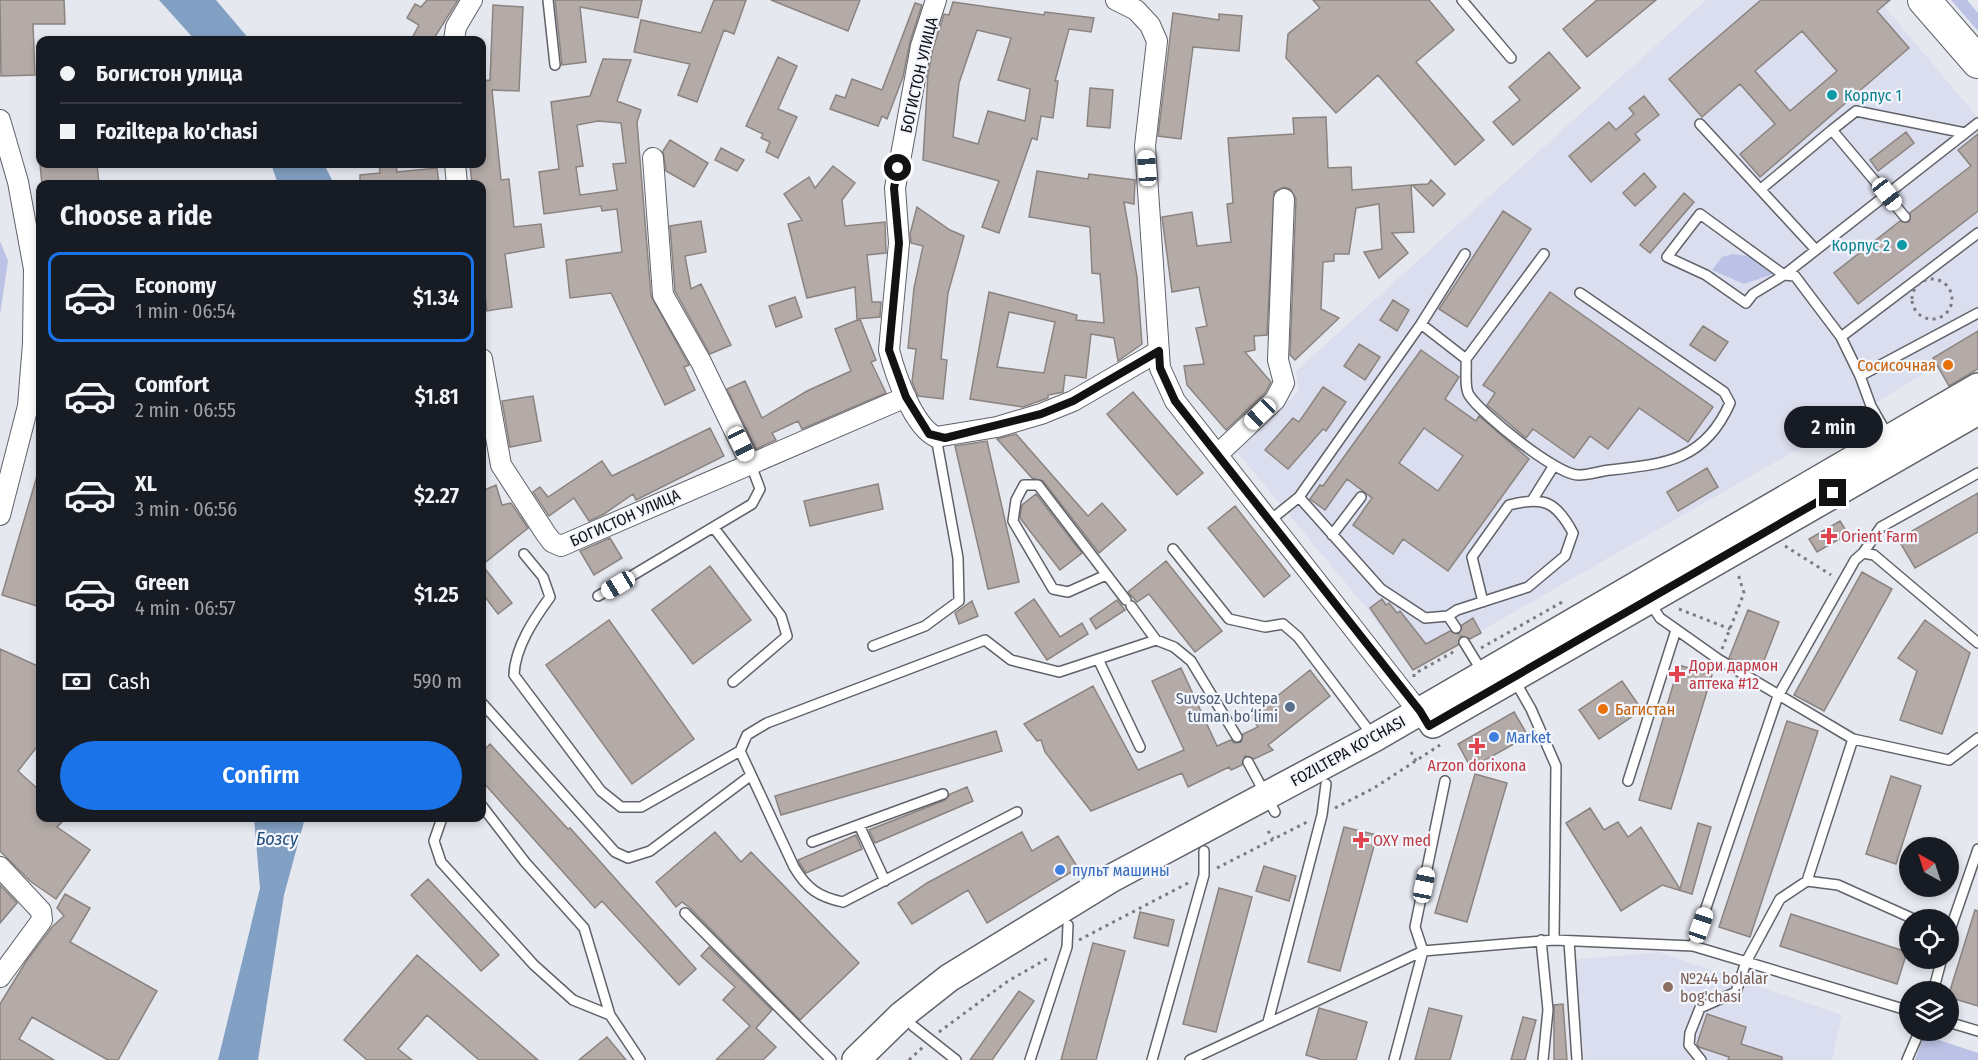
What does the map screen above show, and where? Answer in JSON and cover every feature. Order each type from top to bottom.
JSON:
[{"type":"highway","points":[[1924,0],[1978,62]]},
{"type":"main road","name":"FOZILTEPA KO'CHASI","points":[[856,1060],[902,1015],[975,960],[1112,878],[1270,813],[1421,707],[1978,387]]},
{"type":"main road","name":"FOZILTEPA KO'CHASI","points":[[1493,667],[1647,599],[1978,411]]},
{"type":"main road","name":"FOZILTEPA KO'CHASI","points":[[878,1060],[913,1026],[967,985],[1120,893],[1204,851],[1326,784],[1421,707]]},
{"type":"street","points":[[455,36],[456,27],[472,0]]},
{"type":"street","name":"БОГИСТОН УЛИЦА","points":[[936,0],[921,46],[894,188],[899,243],[889,350],[906,397],[929,434],[936,437]]},
{"type":"street","points":[[1116,0],[1136,10],[1150,25],[1157,41],[1145,147],[1159,351],[1166,385],[1175,401],[1268,522],[1421,707]]},
{"type":"street","points":[[0,120],[18,182],[34,269],[33,343],[28,406],[0,515]]},
{"type":"street","points":[[653,158],[663,295],[701,362],[751,465]]},
{"type":"street","points":[[1217,455],[1275,400],[1284,383],[1278,360],[1284,199]]},
{"type":"street","points":[[936,437],[997,427],[1041,414],[1073,401],[1159,351]]},
{"type":"street","name":"БОГИСТОН УЛИЦА","points":[[486,381],[501,465],[546,534],[552,542],[561,546],[906,397]]},
{"type":"street","points":[[0,867],[41,911],[42,920],[0,977]]},
{"type":"lane","points":[[548,0],[555,65]]},
{"type":"lane","points":[[1462,0],[1511,58]]},
{"type":"lane","points":[[1761,189],[1856,111],[1965,133]]},
{"type":"lane","points":[[1888,438],[1871,406],[1860,376],[1841,337],[1795,276],[1784,275],[1701,214],[1667,257],[1706,275],[1746,303],[1753,294],[1784,275],[1978,123]]},
{"type":"lane","points":[[1700,124],[1816,250]]},
{"type":"lane","points":[[1832,130],[1905,217]]},
{"type":"lane","points":[[1841,337],[1978,232]]},
{"type":"lane","points":[[1268,522],[1299,497],[1421,324],[1464,254]]},
{"type":"lane","points":[[1544,254],[1467,359],[1467,393],[1492,422],[1524,442],[1552,466],[1578,476],[1667,463],[1687,455],[1723,419],[1730,403],[1724,392],[1580,293]]},
{"type":"lane","points":[[1860,376],[1978,313]]},
{"type":"lane","points":[[1421,324],[1467,359]]},
{"type":"lane","points":[[873,646],[926,627],[959,601],[958,558],[936,437]]},
{"type":"lane","points":[[598,596],[752,504],[760,489],[751,465]]},
{"type":"lane","points":[[1533,499],[1552,466]]},
{"type":"lane","points":[[1694,946],[1778,696],[1855,560],[1863,553],[1881,527],[1978,472]]},
{"type":"lane","points":[[1106,575],[1068,592],[1053,589],[1013,521],[1016,500],[1024,485],[1038,485],[1156,640],[1174,647],[1191,661],[1237,737]]},
{"type":"lane","points":[[1299,497],[1381,589],[1425,618],[1448,616],[1457,610],[1483,602],[1528,587],[1555,567],[1570,545],[1573,533],[1565,517],[1544,501],[1533,499],[1509,505],[1472,557],[1483,602]]},
{"type":"lane","points":[[1332,536],[1361,497]]},
{"type":"lane","points":[[714,528],[781,616],[787,636],[733,682]]},
{"type":"lane","points":[[1173,549],[1229,619],[1265,627],[1283,624],[1298,637],[1374,738]]},
{"type":"lane","points":[[1863,553],[1874,555],[1978,643]]},
{"type":"lane","points":[[524,554],[543,577],[550,597],[536,615],[514,662],[514,675],[601,791],[621,807],[641,807],[740,751],[747,735],[767,723],[985,640],[1011,660],[1059,672],[1156,640]]},
{"type":"lane","points":[[1647,599],[1660,618],[1718,659],[1853,739],[1949,760],[1978,738]]},
{"type":"lane","points":[[1448,616],[1456,628]]},
{"type":"lane","points":[[1628,781],[1676,630]]},
{"type":"lane","points":[[1464,642],[1493,667],[1531,709],[1556,766],[1554,940]]},
{"type":"lane","points":[[1098,659],[1140,747]]},
{"type":"lane","points":[[486,707],[615,852],[628,858],[650,851],[750,776]]},
{"type":"lane","points":[[1701,1060],[1689,1045],[1690,1033],[1700,1008],[1736,992],[1746,962],[1780,899],[1807,881],[1853,739]]},
{"type":"lane","points":[[740,751],[794,867],[803,883],[821,898],[843,902],[1017,812]]},
{"type":"lane","points":[[1248,762],[1270,813]]},
{"type":"lane","points":[[1394,1060],[1423,951],[1415,927],[1445,781]]},
{"type":"lane","points":[[1268,1022],[1322,815],[1326,784]]},
{"type":"lane","points":[[812,842],[943,794]]},
{"type":"lane","points":[[486,811],[525,862],[584,928],[610,1015],[640,1060]]},
{"type":"lane","points":[[441,822],[434,841],[441,862],[534,965],[573,1000],[610,1015]]},
{"type":"lane","points":[[859,825],[885,881]]},
{"type":"lane","points":[[1958,909],[1978,849]]},
{"type":"lane","points":[[1152,1060],[1204,875],[1204,851]]},
{"type":"lane","points":[[1807,881],[1838,885],[1899,912]]},
{"type":"lane","points":[[685,913],[831,1060]]},
{"type":"lane","points":[[1030,1060],[1066,947],[1068,925]]},
{"type":"lane","points":[[1541,940],[1548,1010],[1543,1060]]},
{"type":"lane","points":[[1190,1060],[1423,951],[1541,940],[1694,946],[1899,1008]]},
{"type":"lane","points":[[1569,941],[1577,1060]]},
{"type":"lane","points":[[1959,1025],[1978,1031]]},
{"type":"lane","points":[[913,1026],[956,1060]]},
{"type":"lane","points":[[1907,1060],[1915,1041]]},
{"type":"path","points":[[1932,279],[1949,287],[1952,293],[1951,306],[1943,316],[1930,319],[1918,314],[1912,302],[1915,289],[1920,284],[1932,279]]},
{"type":"path","points":[[1785,546],[1842,582]]},
{"type":"path","points":[[1718,659],[1744,593],[1738,574]]},
{"type":"path","points":[[1421,707],[1414,674],[1455,651],[1493,667],[1573,596]]},
{"type":"path","points":[[1679,609],[1730,628]]},
{"type":"path","points":[[1411,752],[1416,761]]},
{"type":"path","points":[[1270,813],[1273,839]]},
{"type":"shaded area","points":[[1706,0],[1879,0],[1978,118],[1978,331],[1933,358],[1937,365],[1856,416],[1413,670],[1368,610],[1237,452],[1299,391],[1296,371]]},
{"type":"shaded area","points":[[1951,0],[1967,0],[1978,13],[1978,31]]},
{"type":"shaded area","points":[[0,241],[8,261],[0,315]]},
{"type":"shaded area","points":[[1733,254],[1747,256],[1776,273],[1744,284],[1712,270],[1722,257]]},
{"type":"shaded area","name":"№244 bolalar bog'chasi","points":[[1659,952],[1842,1015],[1832,1060],[1585,1060],[1572,960]]},
{"type":"shaded area","points":[[1922,1041],[1942,1041],[1978,1053],[1978,1060],[1915,1060]]},
{"type":"water","points":[[159,0],[216,0],[247,36],[191,36]]},
{"type":"water","points":[[272,168],[326,168],[332,180],[277,180]]},
{"type":"water","name":"Бозсу","points":[[254,822],[304,822],[284,895],[258,1060],[218,1060],[260,888]]},
{"type":"building","points":[[0,0],[64,0],[65,24],[33,24],[35,75],[1,76]]},
{"type":"building","points":[[427,0],[458,0],[436,36],[413,36],[419,25],[407,18],[415,4],[421,7]]},
{"type":"building","points":[[555,0],[642,0],[638,18],[580,7],[586,62],[562,65]]},
{"type":"building","points":[[714,0],[746,0],[734,34],[724,30],[697,102],[678,95],[690,64],[634,52],[641,20],[701,33]]},
{"type":"building","points":[[771,0],[860,0],[848,31]]},
{"type":"building","points":[[1313,0],[1429,0],[1454,30],[1416,62],[1484,140],[1455,165],[1378,75],[1336,113],[1286,58],[1288,34],[1320,8]]},
{"type":"building","points":[[1597,0],[1656,0],[1587,57],[1563,29]]},
{"type":"building","name":"Корпус 1","points":[[1761,0],[1890,0],[1877,11],[1909,48],[1760,177],[1740,154],[1775,124],[1740,84],[1702,117],[1669,79]],"holes":[[[1802,31],[1837,71],[1790,111],[1755,71]]]},
{"type":"building","points":[[953,2],[1044,15],[1045,12],[1094,18],[1091,32],[1069,29],[1055,81],[1058,81],[1053,118],[1041,116],[1037,140],[1032,138],[999,233],[982,227],[999,181],[923,160],[928,73],[944,14],[949,15]],"holes":[[[977,30],[1011,38],[998,80],[1030,89],[1025,121],[988,111],[978,144],[953,137],[959,83]]]},
{"type":"building","points":[[915,3],[922,5],[910,42],[903,77],[887,119],[882,116],[878,126],[830,109],[836,95],[845,98],[852,79],[882,90]]},
{"type":"building","points":[[493,5],[523,7],[519,91],[492,90],[501,180],[509,179],[514,227],[541,224],[544,247],[505,254],[512,307],[487,311],[486,180],[472,180],[470,168],[486,168],[486,80],[490,80]]},
{"type":"building","points":[[1173,13],[1219,20],[1219,14],[1242,16],[1239,51],[1193,47],[1181,139],[1158,136]]},
{"type":"building","points":[[1549,52],[1580,88],[1513,145],[1493,122],[1520,100],[1509,87]]},
{"type":"building","points":[[778,57],[797,66],[778,109],[797,117],[778,158],[766,152],[770,142],[761,138],[763,134],[746,126]]},
{"type":"building","points":[[603,59],[631,60],[617,101],[641,110],[637,122],[651,296],[689,365],[684,367],[695,390],[665,405],[611,293],[570,298],[566,260],[622,252],[617,209],[602,211],[601,206],[544,214],[539,172],[559,169],[551,102],[590,96]],"holes":[[[598,121],[621,123],[626,163],[613,164],[617,190],[580,195],[576,167],[583,166],[577,125]]]},
{"type":"building","points":[[1090,88],[1113,90],[1110,128],[1087,126]]},
{"type":"building","points":[[1644,96],[1659,115],[1635,134],[1640,140],[1591,182],[1569,156],[1609,122],[1616,130],[1634,114],[1629,108]]},
{"type":"building","points":[[1326,117],[1328,168],[1351,167],[1352,190],[1411,185],[1414,232],[1392,233],[1408,253],[1379,278],[1364,252],[1382,249],[1379,204],[1356,208],[1349,254],[1334,254],[1334,261],[1323,262],[1321,309],[1339,318],[1295,360],[1290,355],[1296,199],[1290,189],[1284,187],[1274,192],[1267,335],[1254,336],[1255,350],[1245,352],[1271,382],[1265,393],[1226,430],[1187,385],[1184,366],[1204,364],[1196,328],[1207,326],[1199,287],[1172,292],[1162,217],[1192,212],[1197,246],[1231,242],[1227,204],[1233,203],[1228,138],[1294,134],[1293,118]]},
{"type":"building","points":[[1906,132],[1914,143],[1878,171],[1870,160]]},
{"type":"building","name":"Корпус 2","points":[[1978,134],[1978,211],[1858,304],[1834,273],[1900,221],[1909,222],[1910,213],[1971,166],[1958,150]]},
{"type":"building","points":[[670,140],[708,163],[694,187],[666,171],[663,151]]},
{"type":"building","points":[[721,148],[744,160],[737,171],[715,160]]},
{"type":"building","points":[[833,166],[855,183],[842,200],[845,226],[885,222],[886,253],[867,255],[872,302],[881,302],[880,317],[857,319],[855,287],[807,298],[788,224],[802,220],[784,194],[809,177],[815,188]]},
{"type":"building","points":[[40,168],[97,168],[99,180],[42,180]]},
{"type":"building","points":[[379,168],[396,168],[397,172],[437,168],[438,180],[360,180],[360,175],[380,173]]},
{"type":"building","points":[[1037,171],[1088,179],[1089,174],[1135,180],[1134,204],[1124,202],[1137,277],[1142,344],[1118,361],[1114,338],[1091,334],[1086,378],[1065,375],[1063,392],[1048,395],[1048,398],[1023,407],[970,399],[989,292],[1077,315],[1076,320],[1104,323],[1100,274],[1092,273],[1090,227],[1029,217]],"holes":[[[1009,312],[1055,322],[1044,373],[997,367]]]},
{"type":"building","points":[[1644,173],[1656,187],[1635,206],[1623,193]]},
{"type":"building","points":[[1431,180],[1445,194],[1433,206],[1412,185],[1428,184]]},
{"type":"building","points":[[1684,193],[1694,202],[1650,253],[1640,245]]},
{"type":"building","points":[[917,207],[950,230],[964,236],[948,293],[941,359],[947,360],[943,399],[918,396],[912,382],[916,349],[908,348],[914,288],[923,246],[911,243],[910,234]]},
{"type":"building","points":[[1503,211],[1531,229],[1467,327],[1439,309]]},
{"type":"building","points":[[701,221],[706,252],[685,256],[691,289],[701,284],[731,345],[710,354],[675,291],[670,226]]},
{"type":"building","points":[[1550,292],[1713,407],[1688,442],[1639,408],[1608,449],[1590,436],[1574,458],[1533,429],[1526,438],[1487,405],[1495,393],[1483,385]]},
{"type":"building","points":[[795,297],[802,317],[776,327],[769,306]]},
{"type":"building","points":[[1393,300],[1409,310],[1397,331],[1380,320]]},
{"type":"building","points":[[860,319],[876,360],[871,362],[886,393],[802,429],[798,421],[772,433],[776,440],[756,449],[727,389],[745,381],[762,418],[807,391],[851,371],[835,329]]},
{"type":"building","points":[[1703,326],[1728,342],[1715,361],[1690,345]]},
{"type":"building","points":[[1978,331],[1978,369],[1949,386],[1933,358]]},
{"type":"building","points":[[1359,344],[1380,357],[1365,380],[1344,366]]},
{"type":"building","points":[[1421,350],[1459,377],[1445,399],[1476,421],[1479,416],[1529,459],[1448,571],[1403,539],[1393,554],[1353,525],[1372,498],[1347,479],[1325,510],[1310,499],[1320,485],[1323,486]],"holes":[[[1424,428],[1463,456],[1438,491],[1399,463]]]},
{"type":"building","points":[[1323,387],[1346,402],[1326,431],[1323,429],[1288,469],[1265,450],[1293,418],[1299,422]]},
{"type":"building","points":[[1133,392],[1203,473],[1177,495],[1107,414]]},
{"type":"building","points":[[533,396],[541,441],[510,447],[502,401]]},
{"type":"building","points":[[710,428],[724,456],[636,500],[633,494],[604,514],[589,521],[574,498],[549,516],[533,492],[540,487],[548,497],[602,461],[612,476]]},
{"type":"building","points":[[1016,434],[1088,516],[1102,503],[1126,530],[1099,553],[1043,481],[1032,478],[997,439]]},
{"type":"building","points":[[987,441],[1019,582],[988,589],[955,446]]},
{"type":"building","points":[[1707,468],[1718,487],[1678,511],[1667,492]]},
{"type":"building","points":[[36,479],[36,606],[2,595]]},
{"type":"building","points":[[878,484],[883,509],[810,526],[804,501]]},
{"type":"building","points":[[496,485],[502,505],[511,503],[528,528],[486,562],[486,489]]},
{"type":"building","points":[[1978,493],[1978,532],[1915,568],[1898,539]]},
{"type":"building","points":[[1036,494],[1082,553],[1060,570],[1020,518],[1022,505]]},
{"type":"building","points":[[1235,506],[1290,576],[1264,597],[1208,528]]},
{"type":"building","name":"Orient Farm","points":[[1840,521],[1848,534],[1817,552],[1809,539]]},
{"type":"building","points":[[610,538],[622,558],[594,575],[580,551]]},
{"type":"building","points":[[1166,561],[1222,631],[1195,652],[1149,594],[1137,602],[1128,592]]},
{"type":"building","points":[[710,566],[751,620],[693,664],[652,610]]},
{"type":"building","points":[[486,570],[512,603],[498,614],[486,598]]},
{"type":"building","points":[[1862,572],[1892,589],[1824,711],[1794,695]]},
{"type":"building","points":[[1034,599],[1060,637],[1082,623],[1088,634],[1047,660],[1015,613]]},
{"type":"building","points":[[1382,599],[1386,605],[1389,603],[1397,613],[1400,611],[1426,644],[1450,631],[1459,634],[1462,625],[1473,618],[1481,633],[1470,639],[1461,636],[1458,645],[1413,670],[1370,608]]},
{"type":"building","points":[[1117,600],[1125,610],[1096,629],[1090,619]]},
{"type":"building","points":[[972,601],[978,616],[959,624],[955,613]]},
{"type":"building","points":[[1748,610],[1779,622],[1760,671],[1729,658]]},
{"type":"building","points":[[609,620],[694,739],[632,784],[546,665]]},
{"type":"building","points":[[1925,620],[1970,653],[1942,734],[1900,720],[1917,671],[1898,658]]},
{"type":"building","points":[[0,649],[36,665],[36,748],[18,771],[36,787],[36,822],[62,822],[57,827],[90,850],[56,899],[30,881],[0,851]]},
{"type":"building","points":[[1679,665],[1712,675],[1671,809],[1639,800]]},
{"type":"building","points":[[1181,668],[1217,746],[1231,740],[1234,743],[1241,742],[1243,734],[1258,727],[1251,717],[1310,670],[1330,696],[1268,745],[1273,750],[1254,759],[1245,756],[1242,765],[1231,770],[1229,767],[1188,787],[1182,773],[1091,811],[1045,752],[1041,740],[1037,741],[1024,724],[1093,686],[1138,770],[1184,750],[1152,681]]},
{"type":"building","points":[[1622,681],[1642,710],[1599,739],[1579,710]]},
{"type":"building","points":[[1514,712],[1528,736],[1471,768],[1458,744]]},
{"type":"building","points":[[1787,721],[1818,731],[1750,937],[1719,927]]},
{"type":"building","points":[[996,731],[1002,751],[781,815],[775,796]]},
{"type":"building","points":[[490,744],[568,829],[570,828],[696,969],[679,985],[602,901],[595,908],[486,785],[486,748]]},
{"type":"building","points":[[1475,774],[1507,783],[1467,922],[1435,913]]},
{"type":"building","points":[[1891,776],[1921,786],[1905,837],[1899,837],[1899,855],[1896,864],[1866,854]]},
{"type":"building","points":[[967,787],[973,801],[875,843],[869,830],[945,800],[950,794]]},
{"type":"building","points":[[1590,808],[1604,830],[1618,822],[1628,837],[1641,827],[1680,889],[1698,823],[1711,827],[1692,894],[1662,885],[1621,911],[1566,823]]},
{"type":"building","points":[[1344,827],[1377,835],[1340,971],[1308,962]]},
{"type":"building","points":[[715,832],[741,862],[751,852],[859,963],[800,1020],[690,908],[682,902],[676,907],[656,882]]},
{"type":"building","points":[[1022,832],[1032,851],[1058,836],[1078,868],[987,923],[968,890],[912,924],[898,903],[927,883]]},
{"type":"building","points":[[856,835],[862,849],[806,873],[798,860]]},
{"type":"building","points":[[1264,866],[1296,876],[1289,901],[1256,891]]},
{"type":"building","points":[[428,879],[499,955],[481,971],[411,895]]},
{"type":"building","points":[[0,885],[17,903],[0,923]]},
{"type":"building","points":[[1219,888],[1252,897],[1216,1032],[1183,1024]]},
{"type":"building","points":[[65,894],[90,908],[70,942],[157,991],[118,1060],[108,1060],[32,1017],[19,1039],[54,1060],[0,1060],[0,1004],[27,960],[52,927],[64,916],[57,908]]},
{"type":"building","points":[[1975,910],[1978,911],[1978,1006],[1959,1000],[1959,981],[1953,981],[1957,969],[1959,969],[1959,962]]},
{"type":"building","points":[[1140,912],[1174,920],[1168,946],[1134,938]]},
{"type":"building","points":[[1791,914],[1899,949],[1899,969],[1902,969],[1897,984],[1780,946]]},
{"type":"building","points":[[1093,943],[1125,951],[1096,1060],[1061,1060]]},
{"type":"building","points":[[709,947],[772,1010],[756,1028],[776,1047],[763,1060],[716,1060],[750,1026],[723,1000],[735,987],[701,956]]},
{"type":"building","points":[[417,955],[538,1060],[479,1060],[427,1015],[398,1049],[412,1060],[367,1060],[344,1040]]},
{"type":"building","points":[[1019,991],[1034,1001],[992,1060],[970,1060]]},
{"type":"building","points":[[1563,1004],[1567,1060],[1554,1060],[1554,1005]]},
{"type":"building","points":[[1319,1008],[1367,1022],[1356,1060],[1322,1060],[1306,1055]]},
{"type":"building","points":[[1429,1008],[1462,1016],[1450,1060],[1415,1060]]},
{"type":"building","points":[[1707,1014],[1746,1027],[1741,1044],[1782,1057],[1782,1060],[1728,1060],[1729,1057],[1699,1047],[1697,1044]]},
{"type":"building","points":[[1523,1017],[1536,1020],[1525,1060],[1511,1060]]},
{"type":"building","points":[[607,1037],[626,1060],[579,1060]]},
{"type":"place","name":"Корпус 1","points":[[1832,95]]},
{"type":"place","name":"Корпус 2","points":[[1902,245]]},
{"type":"place","name":"Сосисочная","points":[[1948,365]]},
{"type":"place","name":"Orient Farm","points":[[1829,536]]},
{"type":"place","name":"Дори дармон аптека #12","points":[[1677,674]]},
{"type":"place","name":"Suvsoz Uchtepa tuman boʻlimi","points":[[1290,707]]},
{"type":"place","name":"Багистан","points":[[1603,709]]},
{"type":"place","name":"Market","points":[[1494,737]]},
{"type":"place","name":"Arzon dorixona","points":[[1477,746]]},
{"type":"place","name":"OXY med","points":[[1361,840]]},
{"type":"place","name":"пульт машины","points":[[1060,870]]},
{"type":"place","name":"№244 bolalar bog'chasi","points":[[1668,987]]},
{"type":"route","points":[[898,168],[894,188],[899,243],[889,350],[906,397],[929,434],[945,438],[997,427],[1041,414],[1073,401],[1159,351],[1160,368],[1175,401],[1268,522],[1420,711],[1429,726],[1833,493]]}]
